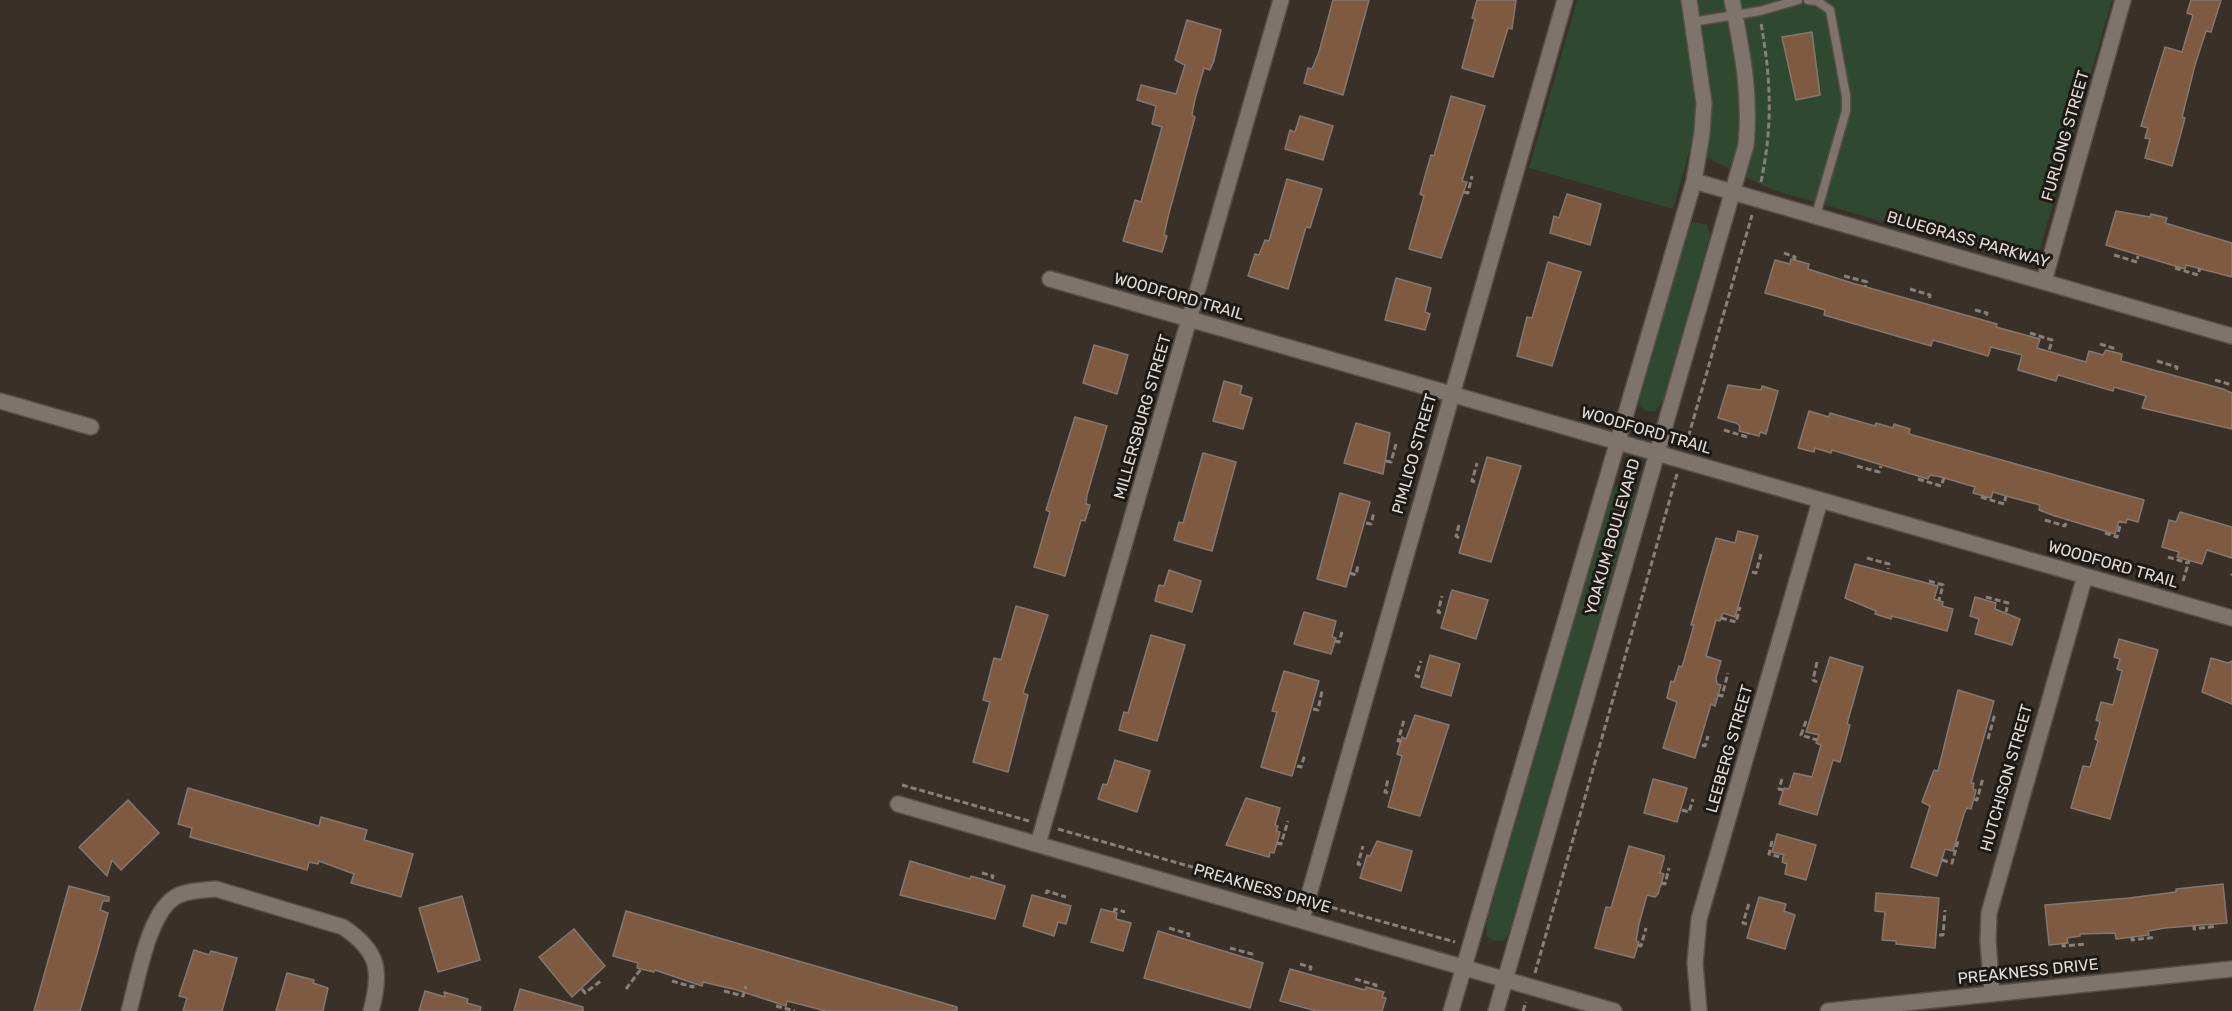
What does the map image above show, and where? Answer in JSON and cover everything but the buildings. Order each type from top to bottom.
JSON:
[{"type":"street","name":"MILLERSBURG STREET","points":[[1038,844],[1281,0]]},
{"type":"street","name":"PIMLICO STREET","points":[[1302,919],[1565,0]]},
{"type":"street","name":"YOAKUM BOULEVARD","points":[[1451,1011],[1694,181],[1704,103],[1689,0]]},
{"type":"street","name":"FURLONG STREET","points":[[2044,281],[2122,0]]},
{"type":"street","name":"YOAKUM BOULEVARD","points":[[1496,1011],[1746,146],[1749,110],[1747,78],[1734,8]]},
{"type":"street","name":"BLUEGRASS PARKWAY","points":[[1694,181],[2232,336]]},
{"type":"street","name":"WOODFORD TRAIL","points":[[1050,279],[2232,618]]},
{"type":"street","points":[[0,401],[91,427]]},
{"type":"street","name":"LEEBERG STREET","points":[[1698,1011],[1695,963],[1699,919],[1820,501]]},
{"type":"street","name":"HUTCHISON STREET","points":[[1992,994],[1988,941],[1989,913],[2085,576]]},
{"type":"street","name":"PREAKNESS DRIVE","points":[[898,804],[1614,1011]]},
{"type":"street","points":[[129,1011],[154,924],[163,909],[178,896],[198,890],[216,889],[344,927],[361,939],[370,950],[376,966],[378,982],[371,1011]]},
{"type":"street","name":"PREAKNESS DRIVE","points":[[1828,1011],[2232,969]]},
{"type":"lane","points":[[1692,22],[1734,8],[1798,0]]},
{"type":"lane","points":[[1809,0],[1817,1],[1830,10],[1846,96],[1846,111],[1816,216]]},
{"type":"path","points":[[1760,185],[1769,142],[1771,112],[1769,67],[1761,20]]},
{"type":"path","points":[[1464,192],[1468,193],[1472,176]]},
{"type":"path","points":[[1685,448],[1753,214]]},
{"type":"path","points":[[1784,253],[1795,256],[1794,260]]},
{"type":"path","points":[[2114,255],[2137,262],[2138,256]]},
{"type":"path","points":[[2175,268],[2198,275],[2200,268]]},
{"type":"path","points":[[1844,276],[1867,282],[1865,287]]},
{"type":"path","points":[[1910,290],[1930,296],[1929,299]]},
{"type":"path","points":[[1975,310],[1987,313],[1986,317]]},
{"type":"path","points":[[2030,333],[2052,340],[2049,351]]},
{"type":"path","points":[[2100,344],[2112,348],[2111,351]]},
{"type":"path","points":[[2157,361],[2177,367],[2176,372]]},
{"type":"path","points":[[2215,380],[2232,385]]},
{"type":"path","points":[[1724,430],[1747,437],[1748,433]]},
{"type":"path","points":[[1386,461],[1391,462],[1396,444]]},
{"type":"path","points":[[1475,482],[1472,481],[1477,463]]},
{"type":"path","points":[[1857,466],[1879,472],[1881,466]]},
{"type":"path","points":[[1535,973],[1678,472]]},
{"type":"path","points":[[1918,480],[1941,486],[1944,478]]},
{"type":"path","points":[[1981,497],[2004,504],[2006,496]]},
{"type":"path","points":[[1366,523],[1371,524],[1374,512]]},
{"type":"path","points":[[2045,520],[2065,526],[2067,520]]},
{"type":"path","points":[[2105,533],[2117,537],[2121,522]]},
{"type":"path","points":[[1459,525],[1456,536],[1459,538]]},
{"type":"path","points":[[1752,572],[1756,573],[1761,554]]},
{"type":"path","points":[[2168,557],[2188,562],[2183,581]]},
{"type":"path","points":[[1866,558],[1889,564],[1888,569]]},
{"type":"path","points":[[1350,573],[1356,575],[1358,565]]},
{"type":"path","points":[[1929,581],[1943,585],[1939,600]]},
{"type":"path","points":[[1441,613],[1438,612],[1442,596]]},
{"type":"path","points":[[1986,597],[2008,603],[2006,612]]},
{"type":"path","points":[[1721,618],[1736,622],[1740,607]]},
{"type":"path","points":[[1335,641],[1339,642],[1342,632]]},
{"type":"path","points":[[1420,661],[1416,676],[1420,677]]},
{"type":"path","points":[[1817,662],[1812,680],[1817,682]]},
{"type":"path","points":[[1718,695],[1722,696],[1728,673]]},
{"type":"path","points":[[1313,709],[1318,710],[1322,691]]},
{"type":"path","points":[[1988,739],[1994,717],[1990,716]]},
{"type":"path","points":[[1401,741],[1398,741],[1404,720]]},
{"type":"path","points":[[1806,721],[1801,735],[1818,740]]},
{"type":"path","points":[[1702,745],[1705,746],[1708,736]]},
{"type":"path","points":[[1297,766],[1301,767],[1305,754]]},
{"type":"path","points":[[1974,800],[1977,800],[1983,778]]},
{"type":"path","points":[[1388,779],[1385,792],[1388,793]]},
{"type":"path","points":[[1782,779],[1779,789],[1783,790]]},
{"type":"path","points":[[902,785],[1028,820]]},
{"type":"path","points":[[1682,810],[1689,812],[1693,799]]},
{"type":"path","points":[[1277,843],[1281,844],[1288,821]]},
{"type":"path","points":[[1060,830],[1292,895]]},
{"type":"path","points":[[1772,841],[1769,854],[1783,858]]},
{"type":"path","points":[[1942,860],[1952,863],[1958,841]]},
{"type":"path","points":[[1361,865],[1358,864],[1363,846]]},
{"type":"path","points":[[1661,883],[1665,884],[1669,868]]},
{"type":"path","points":[[982,873],[993,876],[992,879]]},
{"type":"path","points":[[1046,894],[1047,891],[1066,897]]},
{"type":"path","points":[[1747,924],[1743,923],[1749,903]]},
{"type":"path","points":[[1323,904],[1469,946]]},
{"type":"path","points":[[1114,912],[1115,909],[1125,912]]},
{"type":"path","points":[[1939,935],[1943,935],[1945,910]]},
{"type":"path","points":[[2194,925],[2194,929],[2217,926]]},
{"type":"path","points":[[1169,928],[1189,934],[1188,939]]},
{"type":"path","points":[[1638,945],[1641,946],[1646,928]]},
{"type":"path","points":[[2132,937],[2132,940],[2156,937]]},
{"type":"path","points":[[2063,943],[2063,946],[2087,944]]},
{"type":"path","points":[[1230,948],[1252,954],[1251,959]]},
{"type":"path","points":[[1300,964],[1311,967],[1310,971]]},
{"type":"path","points":[[626,989],[641,969]]},
{"type":"path","points":[[1355,979],[1376,985],[1375,990]]},
{"type":"path","points":[[582,989],[585,993],[602,980]]},
{"type":"path","points":[[672,981],[693,987],[693,984]]},
{"type":"path","points":[[724,991],[743,996],[746,986]]},
{"type":"path","points":[[1523,1011],[1527,999]]},
{"type":"path","points":[[776,1006],[796,1011],[798,1004]]},
{"type":"green space","points":[[1577,0],[2112,0],[2040,248],[2030,258],[2015,260],[1770,189],[1690,149],[1673,209],[1529,168]]},
{"type":"green space","points":[[1693,222],[1707,225],[1710,235],[1663,401],[1655,411],[1647,411],[1639,406],[1638,398],[1687,228]]},
{"type":"green space","points":[[1621,482],[1632,486],[1635,496],[1509,933],[1503,941],[1494,941],[1487,937],[1486,925],[1612,490]]}]
